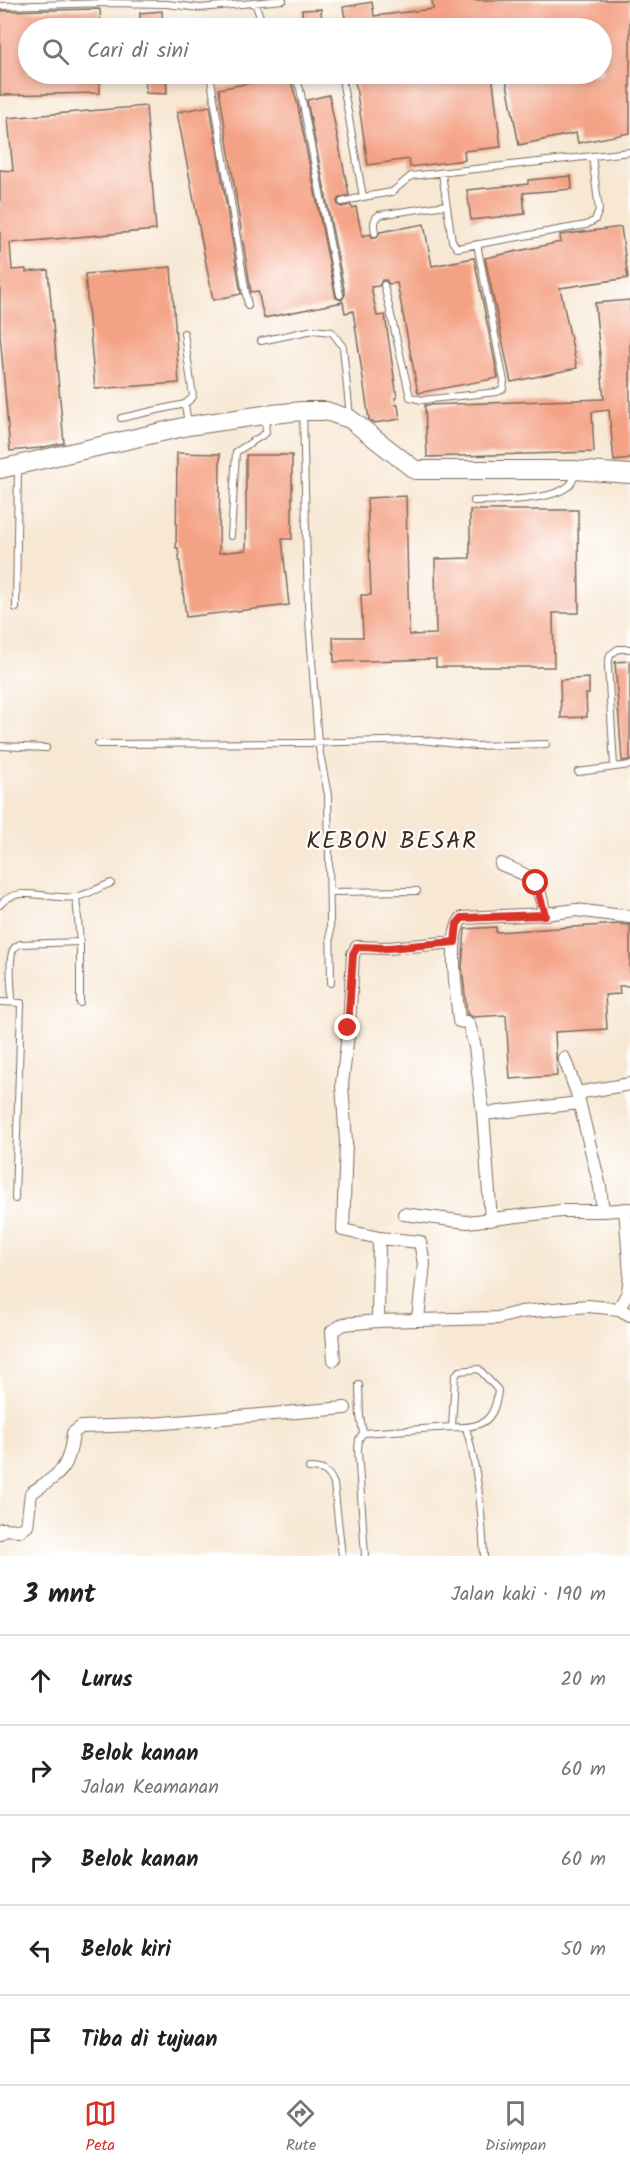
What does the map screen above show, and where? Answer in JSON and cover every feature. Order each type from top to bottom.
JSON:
[{"type":"street","points":[[0,469],[188,426],[264,414],[326,411],[350,419],[415,470],[574,470],[630,474]]},
{"type":"street","points":[[501,864],[530,876],[536,883],[545,915]]},
{"type":"street","points":[[491,1220],[483,1114],[472,1032],[466,1022],[459,1021],[454,960],[457,924],[462,918],[545,915],[576,910],[630,917]]},
{"type":"street","points":[[418,1319],[424,1264],[420,1242],[379,1238],[343,1230],[346,1142],[342,1084],[353,954],[357,947],[388,948],[455,942]]},
{"type":"street","points":[[564,1058],[578,1098],[600,1187],[603,1211]]},
{"type":"street","points":[[483,1114],[578,1098],[630,1084]]},
{"type":"street","points":[[334,1360],[332,1331],[344,1324],[418,1319],[497,1318],[521,1312],[588,1306],[624,1312],[630,1275],[628,1209],[561,1211],[467,1222],[404,1214]]},
{"type":"street","points":[[378,1321],[379,1238]]},
{"type":"street","points":[[0,1533],[2,1529],[21,1530],[27,1527],[31,1493],[60,1474],[71,1453],[73,1433],[81,1427],[140,1425],[345,1408]]},
{"type":"lane","points":[[0,6],[108,1],[160,2],[200,8],[283,0]]},
{"type":"lane","points":[[255,3],[260,18]]},
{"type":"lane","points":[[212,84],[248,306]]},
{"type":"lane","points":[[298,84],[340,294]]},
{"type":"lane","points":[[343,84],[363,197]]},
{"type":"lane","points":[[342,202],[392,192],[411,176],[630,152]]},
{"type":"lane","points":[[442,173],[452,241],[458,248],[586,225],[595,220],[598,210],[592,156]]},
{"type":"lane","points":[[375,233],[375,218],[379,215],[446,205]]},
{"type":"lane","points":[[384,285],[410,397],[422,400],[497,392],[503,388],[504,381],[477,244]]},
{"type":"lane","points":[[261,341],[313,330],[332,332],[343,347],[350,419]]},
{"type":"lane","points":[[121,418],[185,404],[193,397],[184,333]]},
{"type":"lane","points":[[185,404],[188,426]]},
{"type":"lane","points":[[303,411],[308,606],[318,742],[328,795],[331,983]]},
{"type":"lane","points":[[231,536],[236,452],[266,433],[264,414]]},
{"type":"lane","points":[[16,608],[18,464]]},
{"type":"lane","points":[[474,501],[552,496],[570,487],[575,479],[574,470]]},
{"type":"lane","points":[[614,766],[608,666],[610,655],[618,649],[630,649]]},
{"type":"lane","points":[[98,744],[420,740],[476,746],[546,744]]},
{"type":"lane","points":[[0,746],[46,748]]},
{"type":"lane","points":[[578,772],[630,765]]},
{"type":"lane","points":[[0,905],[6,897],[17,894],[76,897],[111,883]]},
{"type":"lane","points":[[330,892],[417,891]]},
{"type":"lane","points":[[76,897],[80,942],[80,1003]]},
{"type":"lane","points":[[12,1001],[11,958],[16,946],[80,942]]},
{"type":"lane","points":[[0,1002],[21,1003],[15,1199]]},
{"type":"lane","points":[[363,1433],[466,1428],[485,1422],[496,1408],[498,1390],[479,1370],[459,1371],[455,1376],[452,1427]]},
{"type":"lane","points":[[360,1385],[360,1416],[363,1433],[359,1439],[358,1450],[364,1556]]},
{"type":"lane","points":[[466,1428],[471,1444],[483,1530],[483,1556]]},
{"type":"lane","points":[[309,1467],[322,1468],[330,1473],[334,1484],[342,1556]]},
{"type":"building","points":[[432,0],[630,0],[630,133],[578,143],[576,133],[519,145],[507,84],[612,84],[612,18],[345,18],[343,7],[372,2],[374,16],[433,9]]},
{"type":"building","points":[[99,9],[100,18],[18,18],[18,84],[100,84],[100,93],[0,95],[0,11]]},
{"type":"building","points":[[321,9],[321,18],[302,18],[302,10]]},
{"type":"building","points":[[162,11],[162,18],[140,18],[140,13]]},
{"type":"building","points":[[146,84],[166,84],[167,94],[146,93]]},
{"type":"building","points":[[244,84],[292,84],[336,298],[342,300],[345,294],[307,100],[329,95],[349,195],[339,198],[338,205],[356,207],[362,236],[370,234],[376,238],[380,232],[424,224],[432,266],[474,258],[498,378],[418,393],[397,283],[389,284],[386,280],[382,280],[379,286],[371,287],[377,316],[385,315],[397,397],[395,398],[396,405],[398,405],[400,419],[374,423],[369,420],[353,311],[345,313],[343,302],[264,318],[258,291],[251,292],[219,89]]},
{"type":"building","points":[[356,84],[493,84],[501,147],[464,151],[465,160],[410,167],[409,159],[368,165]]},
{"type":"building","points":[[146,106],[156,230],[10,243],[12,270],[26,269],[26,272],[48,270],[64,443],[10,451],[0,334],[0,170],[13,171],[8,118]]},
{"type":"building","points":[[210,106],[241,294],[213,300],[177,112]]},
{"type":"building","points":[[571,176],[572,189],[523,193],[525,214],[471,220],[467,190],[528,184],[528,180]]},
{"type":"building","points":[[621,227],[628,278],[560,288],[577,368],[511,382],[485,258],[561,242],[560,235]]},
{"type":"building","points":[[171,267],[179,383],[95,389],[85,274]]},
{"type":"building","points":[[630,300],[630,459],[614,461],[609,410],[592,412],[594,452],[427,457],[425,405],[604,399],[595,303]]},
{"type":"building","points":[[177,453],[220,454],[219,553],[246,550],[246,455],[292,455],[292,539],[282,539],[289,605],[186,617],[178,548],[176,548]]},
{"type":"building","points":[[406,496],[409,635],[436,634],[435,559],[470,558],[470,510],[578,510],[579,613],[553,613],[554,667],[436,667],[436,659],[334,662],[333,637],[363,637],[361,595],[371,595],[367,498]]},
{"type":"building","points":[[630,661],[630,760],[622,761],[615,662]]},
{"type":"building","points":[[589,678],[589,694],[586,694],[587,717],[561,718],[560,680]]},
{"type":"building","points":[[630,925],[630,986],[619,986],[620,994],[605,995],[607,1029],[555,1032],[557,1076],[510,1079],[506,1015],[473,1017],[467,1014],[462,967],[465,929],[496,927],[496,932]]},
{"type":"district","name":"KEBON BESAR","points":[[392,840]]},
{"type":"route","points":[[348,1028],[353,954],[357,947],[388,948],[455,942],[457,924],[462,918],[545,915],[536,883]]}]
